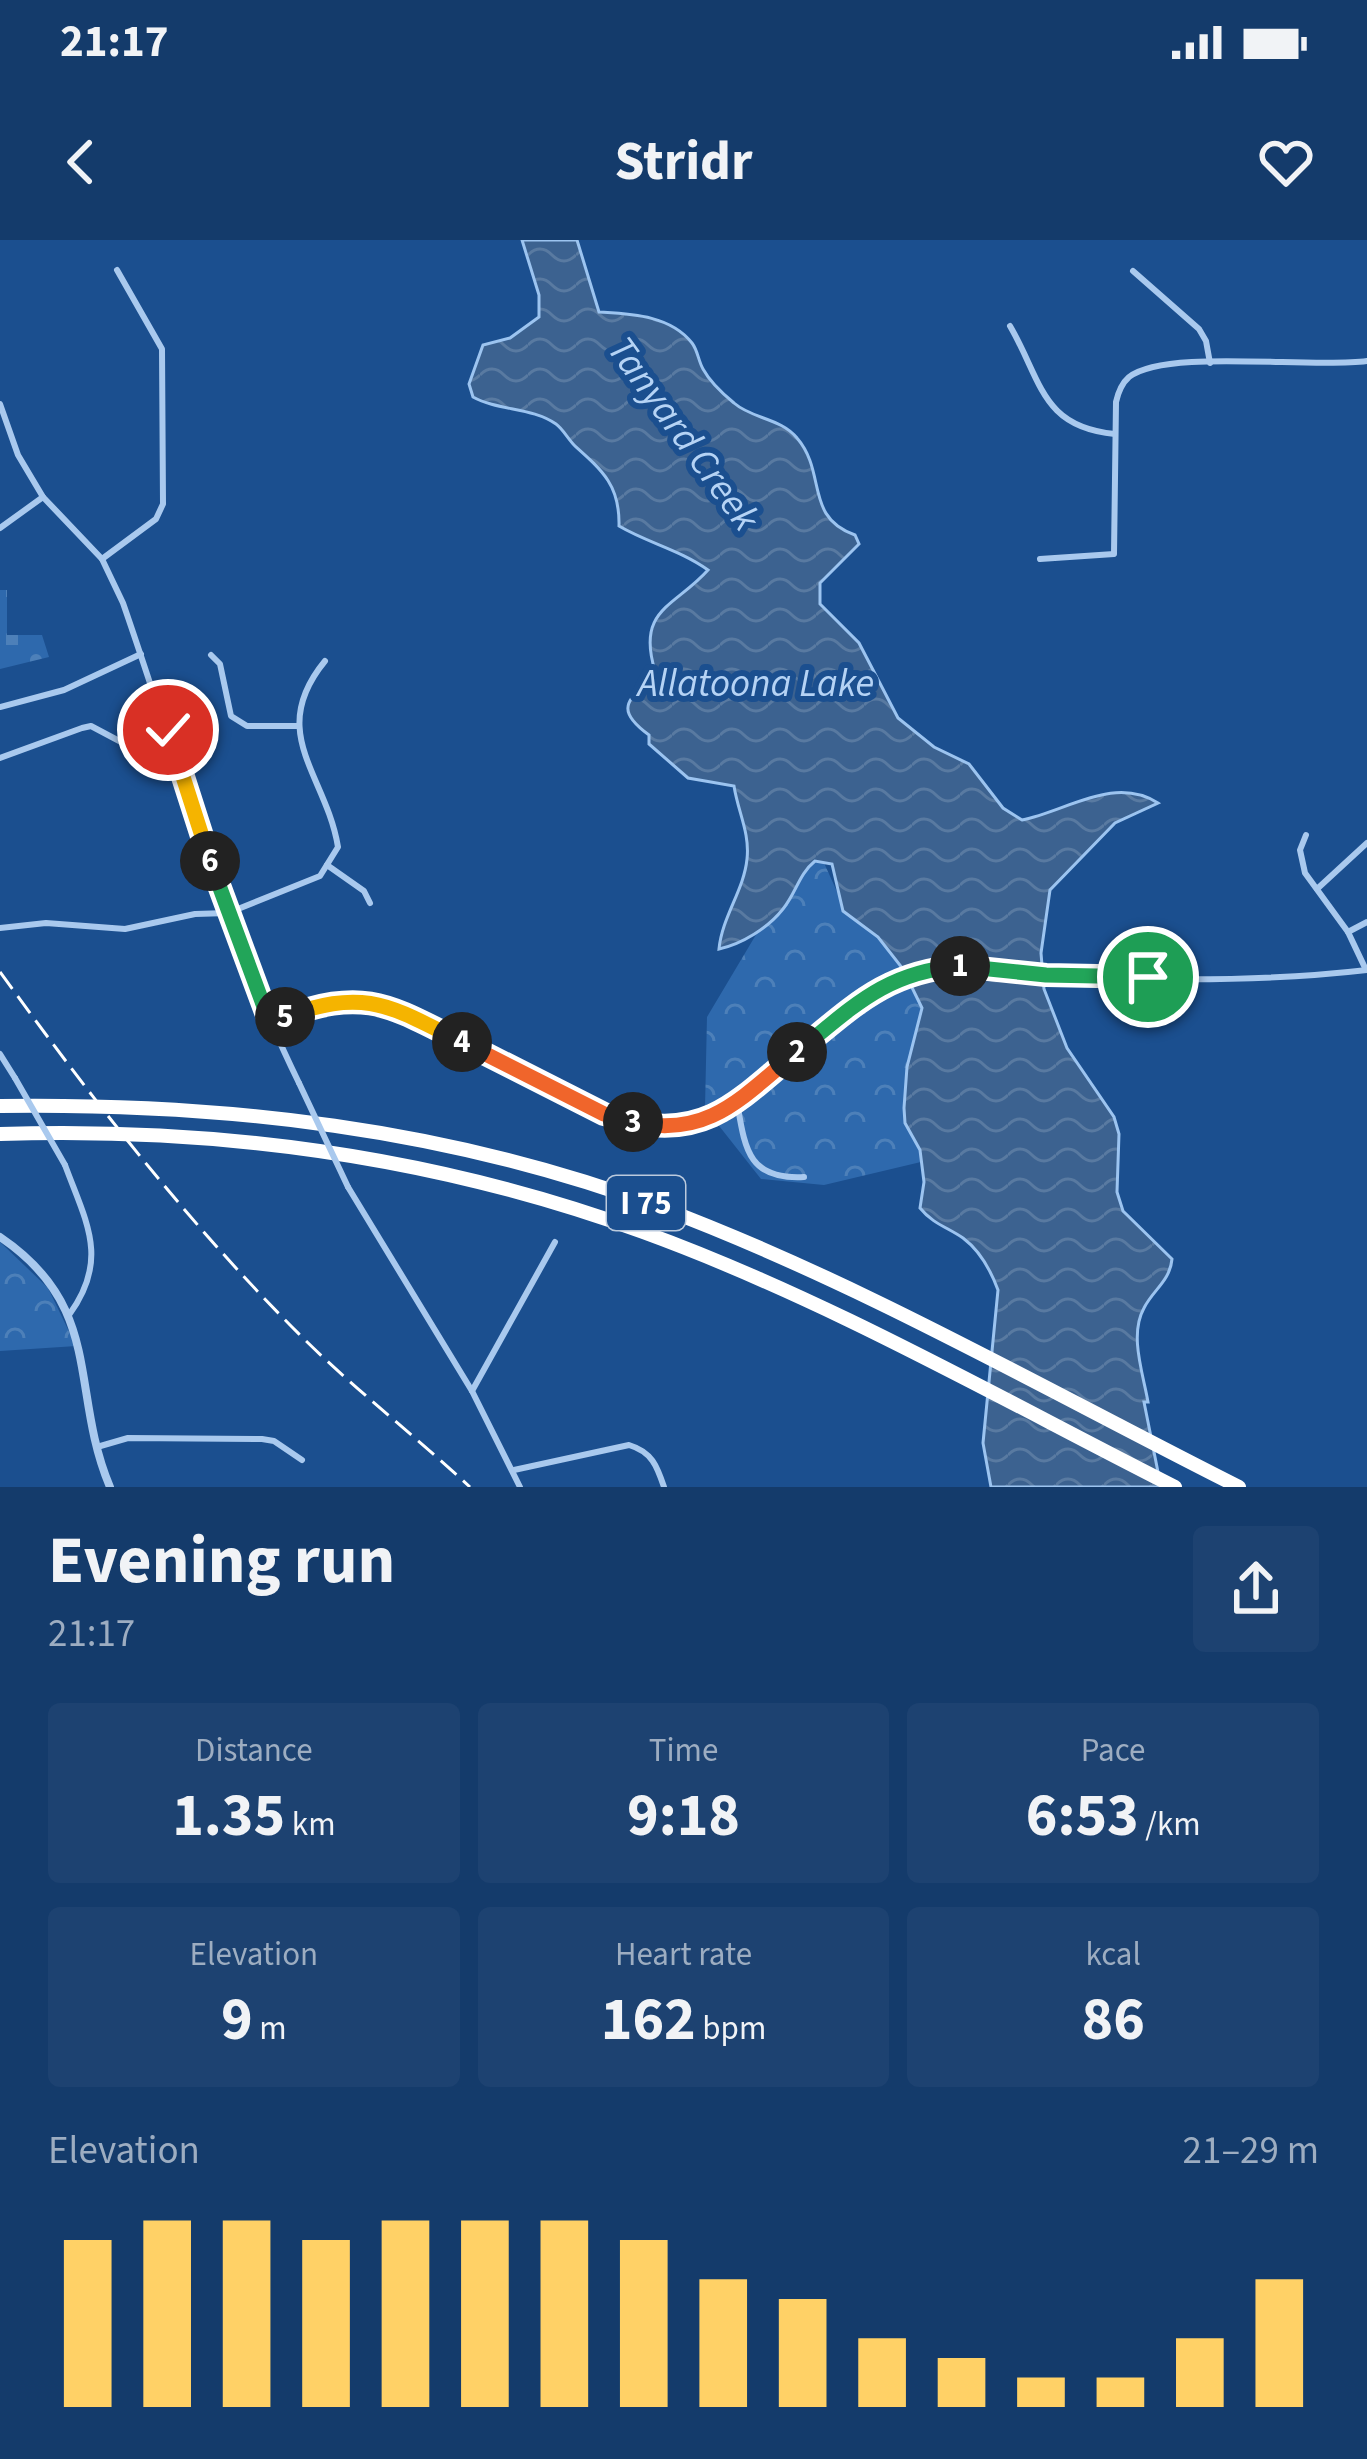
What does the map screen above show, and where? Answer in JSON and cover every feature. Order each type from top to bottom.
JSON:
[{"type":"highway","name":"I 75","points":[[0,1106],[119,1105],[264,1114],[406,1136],[556,1173],[656,1206],[779,1257],[1239,1487]]},
{"type":"highway","name":"I 75","points":[[0,1134],[166,1136],[298,1147],[433,1171],[548,1200],[646,1233],[783,1290],[1175,1487]]},
{"type":"street","points":[[102,559],[156,519],[163,504],[162,349],[117,270]]},
{"type":"street","points":[[1133,271],[1199,329],[1210,363]]},
{"type":"street","points":[[1010,326],[1055,412],[1091,431],[1115,434]]},
{"type":"street","points":[[1040,559],[1114,554],[1118,394],[1131,376],[1177,364],[1367,361]]},
{"type":"street","points":[[0,404],[18,455],[44,497],[102,559],[141,654],[270,1023],[349,1187],[472,1391],[520,1487]]},
{"type":"street","points":[[0,528],[44,497]]},
{"type":"street","points":[[0,707],[64,690],[141,654]]},
{"type":"street","points":[[211,655],[220,664],[232,716],[247,726],[298,726]]},
{"type":"street","points":[[0,928],[46,923],[125,929],[195,914],[228,913],[320,877],[338,847],[304,757],[298,707],[308,682],[325,661]]},
{"type":"street","points":[[0,758],[91,726],[123,742],[168,730]]},
{"type":"street","points":[[270,1023],[316,1005],[366,1001],[391,1006],[604,1114],[638,1124],[684,1127],[737,1102],[870,994],[922,969],[964,966],[1046,975],[1148,977],[1324,975],[1367,970],[1348,932],[1300,861],[1306,835]]},
{"type":"street","points":[[1317,889],[1367,843]]},
{"type":"street","points":[[327,865],[364,891],[370,903]]},
{"type":"street","points":[[1348,932],[1367,922]]},
{"type":"street","points":[[0,1054],[65,1165],[94,1241],[91,1275],[68,1315]]},
{"type":"street","points":[[737,1102],[744,1139],[762,1171],[782,1178],[804,1177]]},
{"type":"street","points":[[0,1237],[38,1270],[68,1315],[84,1362],[97,1447],[110,1487]]},
{"type":"street","points":[[472,1391],[555,1242]]},
{"type":"street","points":[[97,1447],[128,1438],[262,1439],[274,1441],[302,1460]]},
{"type":"street","points":[[514,1470],[629,1444],[644,1449],[655,1462],[664,1487]]},
{"type":"green space","points":[[0,590],[7,590],[7,635],[42,635],[49,657],[0,669]]},
{"type":"green space","points":[[820,854],[843,905],[902,958],[928,997],[925,1161],[824,1185],[761,1179],[705,1108],[707,1017],[757,933],[781,907],[800,867]]},
{"type":"green space","points":[[0,1242],[48,1288],[76,1346],[0,1351]]},
{"type":"water","name":"Allatoona Lake","points":[[522,240],[577,240],[599,312],[649,318],[673,327],[692,343],[706,373],[730,399],[797,438],[812,465],[822,506],[859,544],[820,583],[820,604],[859,643],[898,718],[934,747],[969,764],[1003,808],[1022,820],[1107,794],[1141,795],[1158,803],[1115,823],[1050,890],[1041,953],[1044,989],[1067,1048],[1114,1117],[1119,1134],[1117,1192],[1123,1211],[1172,1259],[1165,1279],[1144,1308],[1138,1330],[1148,1402],[1144,1402],[1161,1487],[991,1487],[983,1443],[998,1290],[974,1249],[920,1208],[924,1182],[920,1150],[905,1123],[904,1108],[907,1067],[922,1008],[903,969],[878,937],[843,911],[832,864],[815,861],[770,923],[719,949],[747,859],[734,786],[688,778],[649,744],[649,735],[628,709],[655,671],[650,650],[655,622],[708,570],[619,526],[608,480],[556,424],[473,397],[469,384],[483,345],[510,338],[539,317],[539,295]]},
{"type":"railway","points":[[0,972],[139,1155],[252,1286],[335,1368],[470,1487]]},
{"type":"route","points":[[168,730],[270,1023],[342,1000],[391,1006],[604,1114],[638,1124],[684,1127],[737,1102],[870,994],[922,969],[964,966],[1046,975],[1148,977]]},
{"type":"water label","name":"Tanyard Creek","points":[[683,434]]}]
